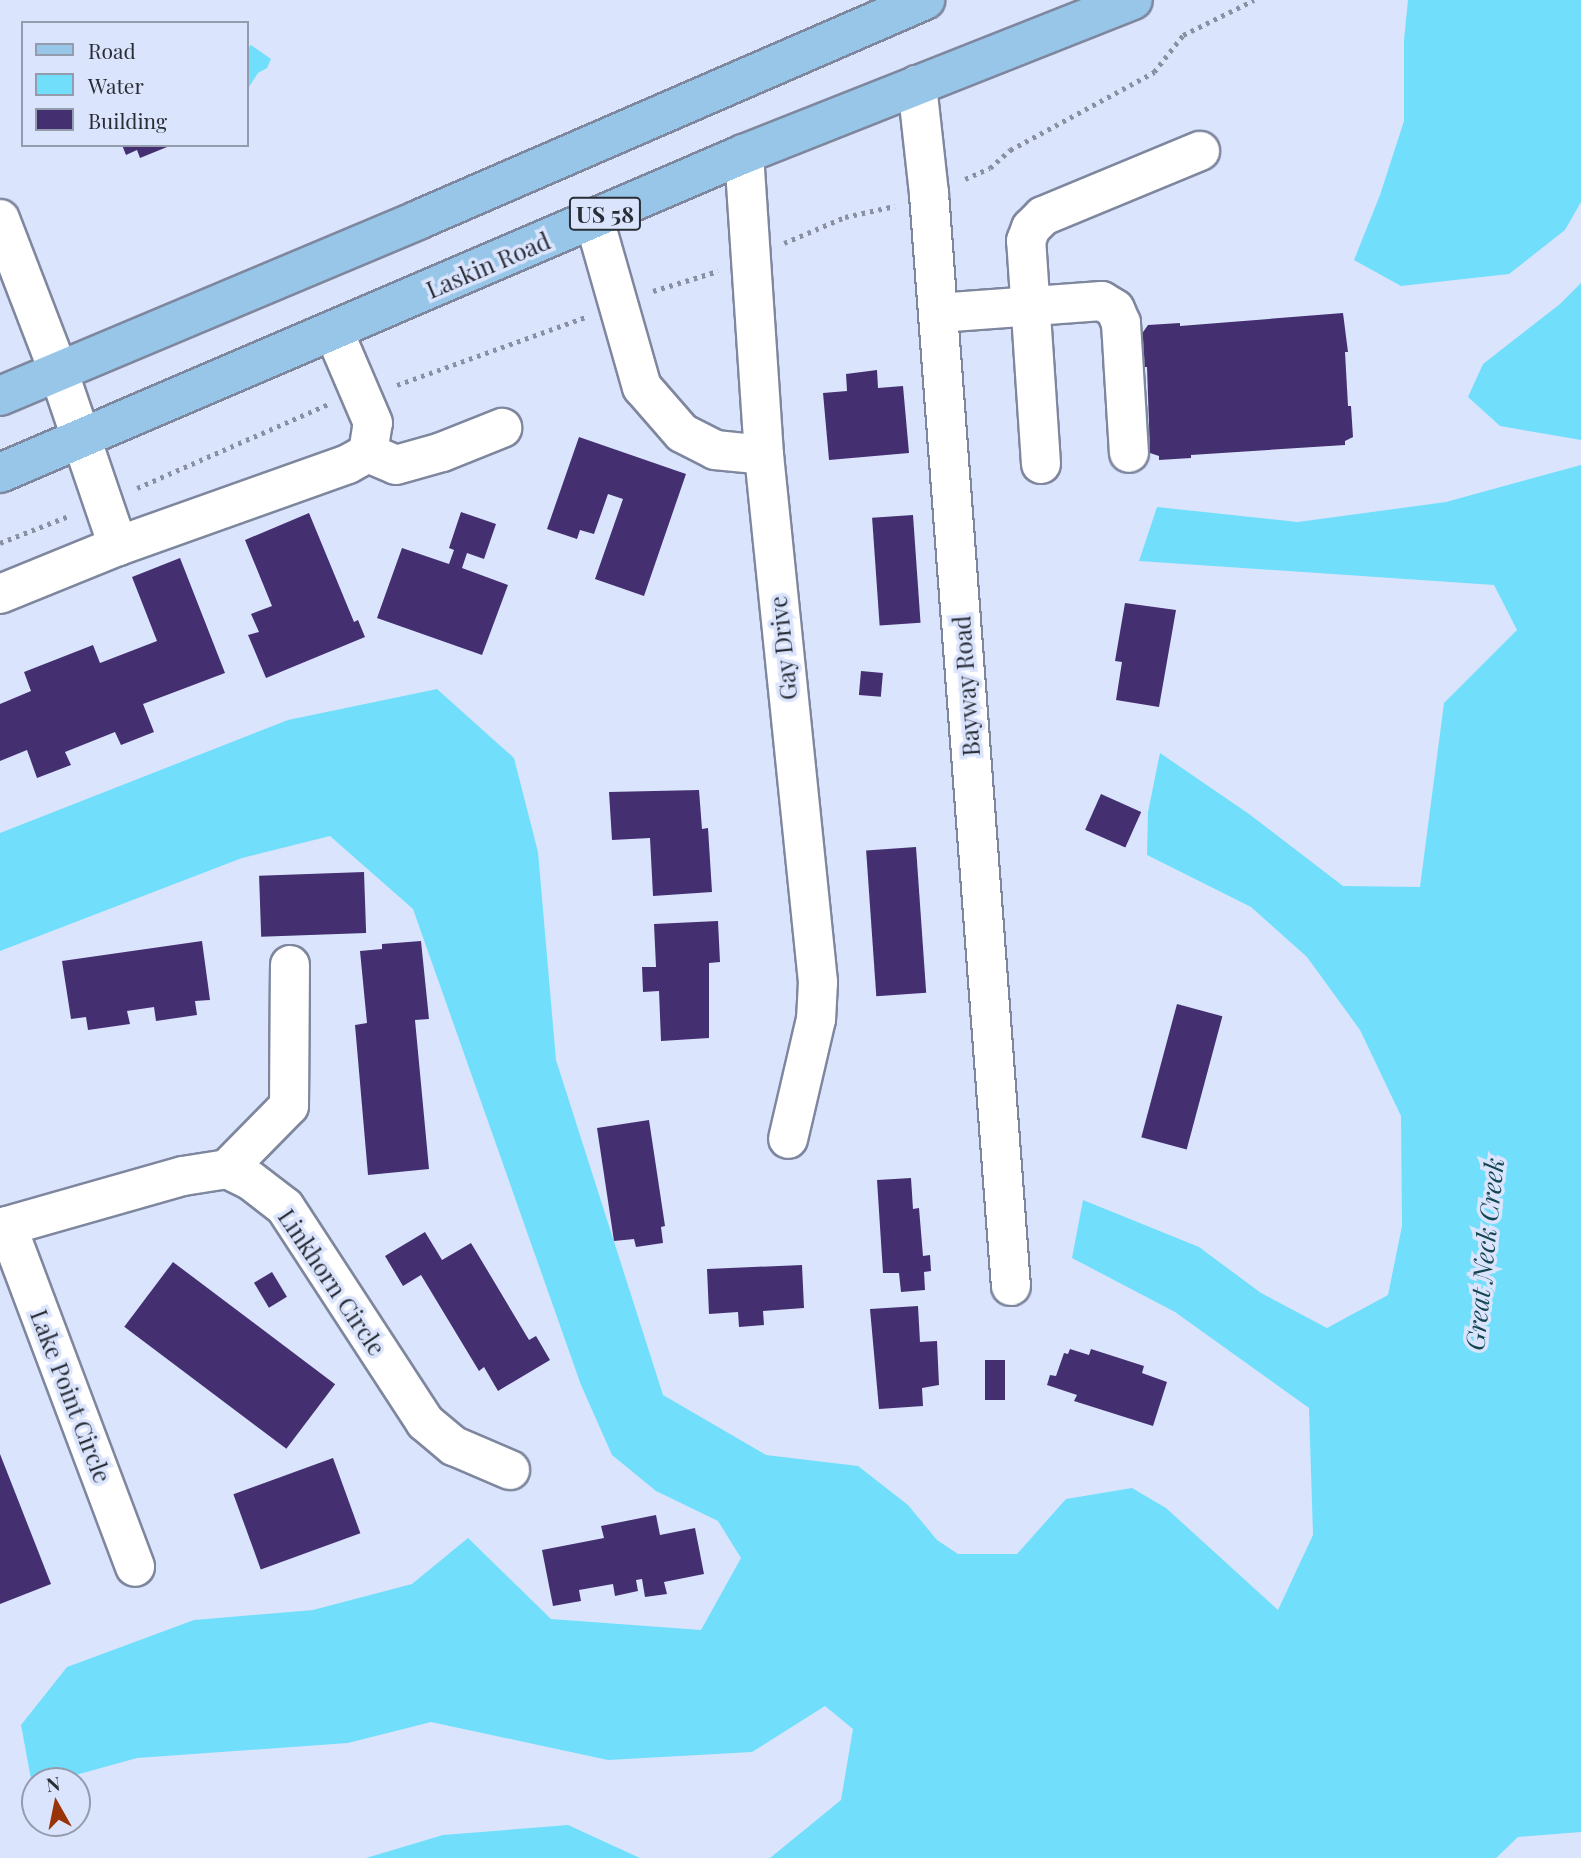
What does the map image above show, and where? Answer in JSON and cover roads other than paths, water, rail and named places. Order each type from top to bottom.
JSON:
[{"type":"main road","name":"US 58","points":[[0,396],[925,0]]},
{"type":"main road","name":"Laskin Road","points":[[0,473],[744,154],[1133,0]]},
{"type":"street","name":"Bayway Road","points":[[917,85],[938,313],[1011,1286]]},
{"type":"street","points":[[1041,464],[1026,241],[1031,228],[1043,216],[1200,151]]},
{"type":"street","name":"Gay Drive","points":[[744,154],[764,455],[818,982],[816,1019],[788,1139]]},
{"type":"street","points":[[0,219],[59,373],[118,546]]},
{"type":"street","points":[[594,219],[642,387],[682,433],[715,450],[764,455]]},
{"type":"street","points":[[938,313],[1102,300],[1115,309],[1121,323],[1129,453]]},
{"type":"street","points":[[334,332],[373,424],[368,453]]},
{"type":"street","points":[[368,453],[396,465],[442,452],[502,428]]},
{"type":"street","points":[[0,594],[118,546],[348,464],[368,453]]},
{"type":"street","points":[[3,1227],[183,1176],[227,1169],[289,1106],[290,965]]},
{"type":"street","name":"Linkhorn Circle","points":[[227,1169],[250,1180],[285,1207],[425,1422],[454,1446],[510,1470]]},
{"type":"street","name":"Lake Point Circle","points":[[3,1227],[135,1567]]},
{"type":"water","points":[[1408,0],[1581,0],[1581,202],[1565,230],[1509,274],[1401,286],[1354,260],[1380,195],[1404,121],[1404,40]]},
{"type":"water","points":[[251,45],[271,59],[267,68],[258,73],[248,88],[248,48]]},
{"type":"water","points":[[1581,283],[1581,440],[1500,426],[1468,397],[1483,364],[1560,304]]},
{"type":"water","name":"Great Neck Creek","points":[[1581,465],[1581,1832],[1518,1837],[1496,1858],[770,1858],[841,1800],[853,1729],[825,1706],[752,1752],[608,1760],[431,1722],[348,1743],[137,1758],[91,1771],[91,1767],[29,1767],[21,1725],[67,1667],[194,1620],[313,1610],[412,1584],[468,1538],[551,1619],[701,1630],[741,1558],[718,1521],[656,1491],[612,1455],[581,1385],[413,909],[330,836],[242,858],[0,951],[0,833],[288,720],[437,689],[514,758],[538,852],[556,1060],[663,1395],[766,1455],[858,1466],[908,1505],[937,1540],[958,1554],[1017,1554],[1066,1499],[1132,1488],[1166,1508],[1278,1610],[1313,1535],[1309,1408],[1175,1312],[1072,1258],[1083,1200],[1199,1247],[1261,1293],[1327,1328],[1388,1295],[1402,1226],[1401,1116],[1360,1030],[1307,957],[1251,907],[1147,855],[1148,812],[1160,753],[1249,814],[1343,886],[1420,887],[1444,703],[1517,630],[1494,585],[1139,561],[1157,507],[1298,522],[1446,502]]},
{"type":"water","points":[[568,1825],[640,1858],[366,1858],[443,1835]]}]
